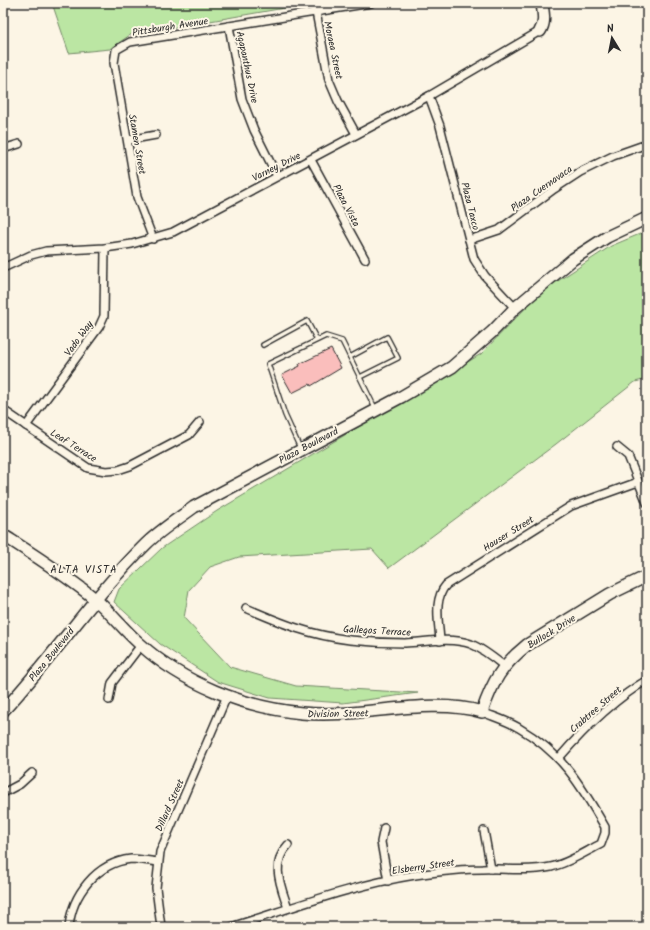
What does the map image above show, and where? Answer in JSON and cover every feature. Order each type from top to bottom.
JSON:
[{"type":"main road","points":[[540,31],[544,26],[542,3]]},
{"type":"main road","name":"Plaza Boulevard","points":[[5,704],[95,600],[146,544],[173,522],[194,507],[300,449],[376,410],[452,367],[492,332],[516,308],[573,259],[607,237],[647,218]]},
{"type":"main road","name":"Division Street","points":[[3,535],[58,572],[95,600],[141,645],[185,677],[227,696],[283,711],[324,715],[442,706],[469,708],[482,712]]},
{"type":"main road","name":"Bullock Drive","points":[[482,712],[490,689],[504,666],[527,645],[610,594],[647,576]]},
{"type":"street","name":"Pittsburgh Avenue","points":[[116,50],[130,42],[371,3]]},
{"type":"street","name":"Moraea Street","points":[[316,12],[329,80],[338,101],[356,134]]},
{"type":"street","name":"Agapanthus Drive","points":[[229,26],[242,99],[254,130],[276,176]]},
{"type":"street","name":"Varney Drive","points":[[3,268],[31,255],[46,251],[105,248],[153,239],[173,232],[429,96],[540,31]]},
{"type":"street","name":"Stamen Street","points":[[116,50],[114,63],[137,197],[153,239]]},
{"type":"street","name":"Plaza Taxco","points":[[429,96],[440,126],[474,259],[485,276],[516,308]]},
{"type":"street","points":[[128,140],[156,135]]},
{"type":"street","points":[[3,149],[19,144]]},
{"type":"street","name":"Plaza Cuernavaca","points":[[469,240],[499,230],[554,188],[580,172],[614,156],[647,144]]},
{"type":"street","name":"Plaza Vista","points":[[311,160],[365,259]]},
{"type":"street","name":"Vado Way","points":[[26,426],[99,327],[104,316],[105,248]]},
{"type":"street","name":"Leaf Terrace","points":[[3,410],[88,468],[112,471],[130,466],[189,435],[200,422]]},
{"type":"street","points":[[616,447],[628,456],[647,503]]},
{"type":"street","name":"Hauser Street","points":[[440,641],[438,599],[441,591],[446,585],[571,506],[638,482]]},
{"type":"street","name":"Gallegos Terrace","points":[[246,608],[290,627],[328,636],[386,643],[440,641],[463,642],[473,645],[504,666]]},
{"type":"street","points":[[108,700],[112,683],[141,645]]},
{"type":"street","name":"Crabtree Street","points":[[559,758],[598,717],[626,694],[647,680]]},
{"type":"street","name":"Dillard Street","points":[[161,927],[156,888],[158,862],[164,842],[227,696]]},
{"type":"street","name":"Division Street","points":[[482,712],[518,727],[541,742],[559,758],[578,783],[605,827]]},
{"type":"street","points":[[3,793],[20,784],[32,773]]},
{"type":"street","name":"Elsberry Street","points":[[231,927],[346,890],[388,881],[447,872],[491,869],[533,869],[556,866],[601,844],[605,833],[605,827]]},
{"type":"street","points":[[384,828],[381,842],[388,881]]},
{"type":"street","points":[[484,831],[491,869]]},
{"type":"street","points":[[288,845],[281,854],[277,871],[288,908]]},
{"type":"street","points":[[69,927],[72,911],[79,894],[98,873],[114,864],[132,859],[158,862]]},
{"type":"lane","points":[[263,345],[308,321],[317,340]]},
{"type":"lane","points":[[300,449],[285,415],[268,364],[326,336],[342,341],[376,410]]},
{"type":"lane","points":[[350,357],[387,337],[398,358],[360,377]]},
{"type":"green space","points":[[52,3],[313,3],[130,35],[110,49],[69,53]]},
{"type":"green space","points":[[647,231],[647,379],[635,382],[556,444],[389,568],[372,549],[239,557],[210,567],[189,590],[184,618],[230,667],[296,686],[418,693],[343,703],[270,698],[218,682],[160,644],[114,602],[119,589],[162,548],[217,511],[481,354],[541,292],[611,246]]},
{"type":"building","points":[[331,349],[341,368],[311,386],[310,384],[292,393],[282,375],[300,366],[299,364]]},
{"type":"district","name":"ALTA VISTA","points":[[84,569]]}]
